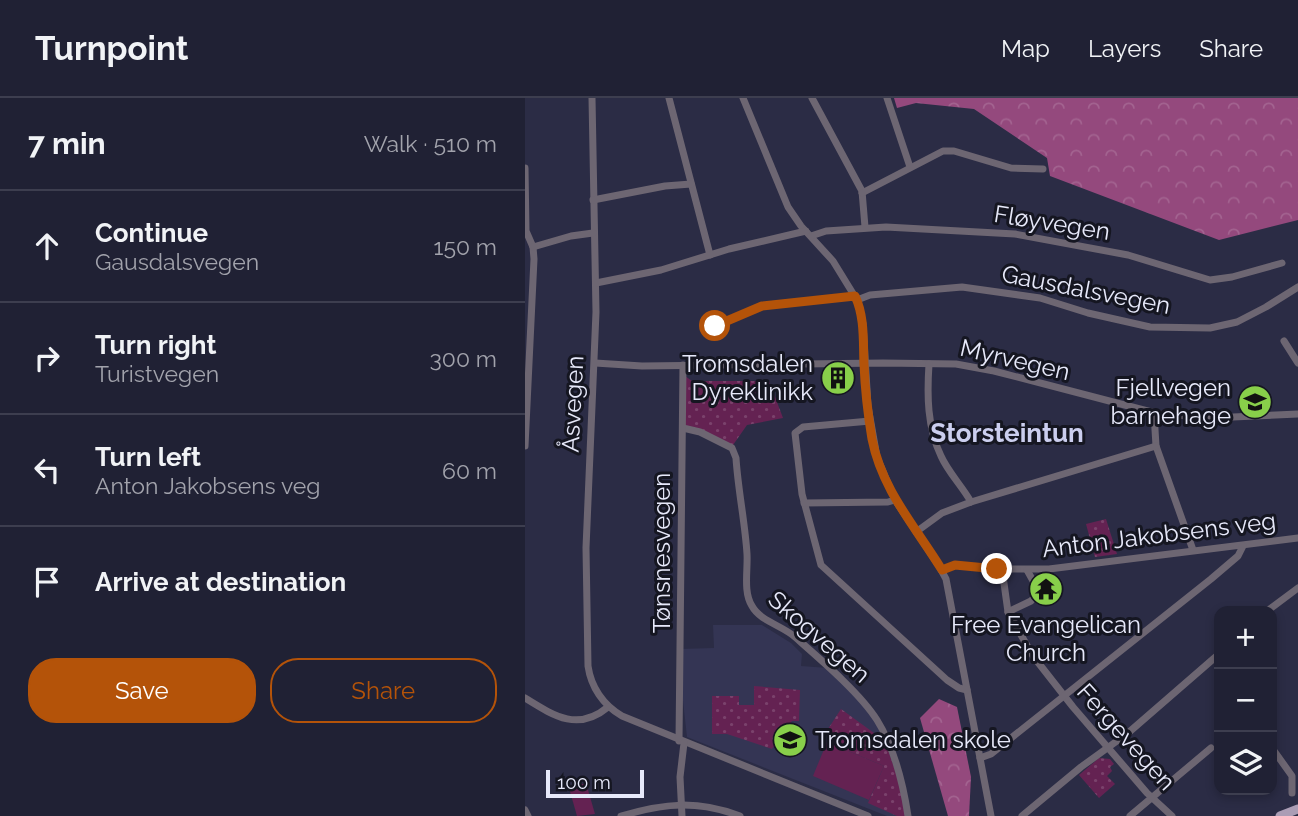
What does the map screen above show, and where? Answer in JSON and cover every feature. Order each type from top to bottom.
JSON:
[{"type":"street","name":"Åsvegen","points":[[592,98],[596,283],[595,363],[587,498],[588,666],[596,690],[608,707]]},
{"type":"street","points":[[669,98],[710,255]]},
{"type":"street","points":[[743,98],[785,200],[808,234],[833,261],[856,298],[863,324],[870,421],[877,457],[895,500],[942,570],[947,583],[991,816]]},
{"type":"street","points":[[812,98],[862,193],[866,227]]},
{"type":"street","points":[[887,98],[910,167]]},
{"type":"street","points":[[862,193],[938,152],[948,150],[1011,169],[1043,169]]},
{"type":"street","points":[[525,168],[526,230],[533,247],[525,446]]},
{"type":"street","points":[[593,200],[665,186],[691,184]]},
{"type":"street","name":"Fløyvegen","points":[[596,283],[808,234],[866,227],[934,228],[1015,234],[1128,255],[1210,279],[1233,277],[1282,263]]},
{"type":"street","points":[[533,247],[593,233]]},
{"type":"street","name":"Gausdalsvegen","points":[[703,325],[721,324],[762,306],[962,287],[1040,298],[1088,313],[1150,327],[1210,328],[1237,322],[1298,287]]},
{"type":"street","points":[[1284,341],[1298,363]]},
{"type":"street","name":"Myrvegen","points":[[595,363],[642,366],[956,364],[994,371],[1154,413],[1233,417],[1298,414]]},
{"type":"street","points":[[929,364],[928,408],[937,445],[942,460],[971,502]]},
{"type":"street","name":"Tønsnesvegen","points":[[682,816],[680,770],[683,365]]},
{"type":"street","points":[[1154,413],[1156,446],[1193,550]]},
{"type":"street","points":[[870,421],[809,426],[796,430],[794,438],[804,503],[814,544],[823,567],[947,680],[967,690]]},
{"type":"street","name":"Skogvegen","points":[[683,428],[700,432],[732,447],[736,458],[748,593],[752,606],[795,637],[874,715],[886,736],[899,770],[908,816]]},
{"type":"street","points":[[916,532],[942,513],[971,502],[1156,446]]},
{"type":"street","points":[[804,503],[895,500]]},
{"type":"street","name":"Anton Jakobsens veg","points":[[942,570],[955,565],[1027,570],[1067,568],[1298,538]]},
{"type":"street","points":[[980,758],[991,754],[1211,579],[1237,558],[1243,546]]},
{"type":"street","name":"Fergevegen","points":[[1002,569],[1008,612],[1033,656],[1152,798],[1172,816]]},
{"type":"street","points":[[1008,612],[1038,594],[1027,570]]},
{"type":"street","points":[[1274,606],[1298,588]]},
{"type":"street","points":[[1022,816],[1214,658]]},
{"type":"street","points":[[525,698],[557,716],[571,720],[587,719],[608,707],[681,742],[868,816]]},
{"type":"street","points":[[1130,816],[1211,748]]},
{"type":"street","points":[[1277,755],[1292,776],[1292,793]]},
{"type":"street","points":[[621,816],[682,805],[702,805],[740,816]]},
{"type":"street","points":[[525,810],[528,816]]},
{"type":"shaded area","points":[[685,376],[699,386],[700,381],[769,381],[783,418],[747,425],[733,445],[685,425]]},
{"type":"shaded area","points":[[1106,519],[1117,554],[1095,557],[1086,524]]},
{"type":"shaded area","name":"Tromsdalen skole","points":[[713,625],[762,625],[791,643],[802,654],[801,666],[828,668],[850,688],[885,734],[906,816],[887,816],[687,737],[680,649],[714,648]]},
{"type":"shaded area","points":[[754,686],[800,690],[799,721],[792,721],[779,737],[780,743],[794,749],[792,754],[727,734],[712,734],[712,696],[739,696],[739,705],[754,705]]},
{"type":"shaded area","points":[[841,709],[885,741],[900,784],[906,816],[897,816],[868,803],[884,766],[827,742],[828,729]]},
{"type":"shaded area","points":[[827,742],[884,766],[869,800],[813,776]]},
{"type":"shaded area","points":[[1099,758],[1110,759],[1114,764],[1107,776],[1115,784],[1099,798],[1079,775]]},
{"type":"shaded area","points":[[586,783],[595,814],[577,816],[569,788]]},
{"type":"green space","points":[[894,98],[1298,98],[1298,220],[1219,240],[1050,176],[1047,158],[974,109],[916,103],[897,108]]},
{"type":"green space","points":[[939,699],[957,707],[971,777],[969,816],[948,816],[920,718]]},
{"type":"place","name":"Tromsdalen Dyreklinikk","points":[[838,378]]},
{"type":"place","name":"Fjellvegen barnehage","points":[[1255,402]]},
{"type":"place","name":"Free Evangelican Church","points":[[1046,589]]},
{"type":"place","name":"Tromsdalen skole","points":[[790,740]]},
{"type":"district","name":"Storsteintun","points":[[1007,433]]},
{"type":"route","points":[[715,326],[762,306],[855,296],[863,324],[865,380],[872,438],[890,491],[942,570],[955,565],[997,569]]}]
